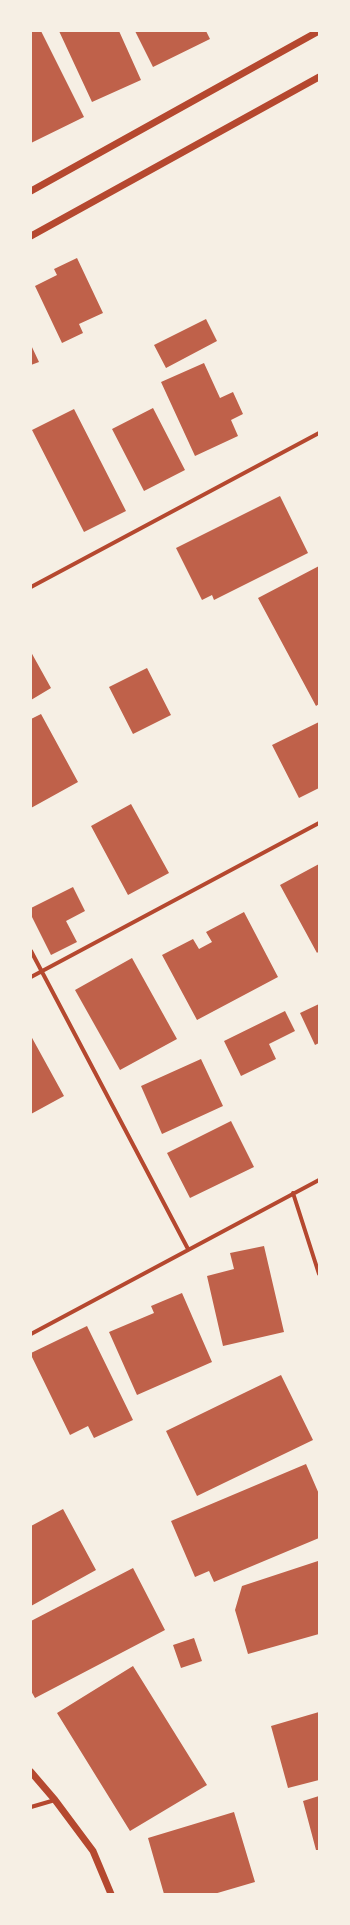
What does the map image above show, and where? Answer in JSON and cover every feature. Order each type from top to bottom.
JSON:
[{"type":"street","points":[[31,191],[319,31]]},
{"type":"street","points":[[31,236],[319,77]]},
{"type":"street","points":[[31,587],[319,433]]},
{"type":"street","points":[[31,977],[319,823]]},
{"type":"street","points":[[31,951],[188,1250]]},
{"type":"street","points":[[31,1334],[319,1180]]},
{"type":"street","points":[[293,1193],[319,1274]]},
{"type":"street","points":[[31,1772],[55,1800],[93,1851],[111,1894]]},
{"type":"street","points":[[31,1807],[55,1800]]},
{"type":"building","points":[[31,31],[41,31],[84,117],[31,143]]},
{"type":"building","points":[[59,31],[119,31],[141,80],[92,102]]},
{"type":"building","points":[[135,31],[206,31],[210,39],[153,67]]},
{"type":"building","points":[[77,258],[103,313],[79,324],[83,333],[62,343],[35,286],[57,275],[54,269]]},
{"type":"building","points":[[206,319],[217,341],[166,368],[154,345]]},
{"type":"building","points":[[31,345],[39,362],[31,365]]},
{"type":"building","points":[[204,363],[220,398],[233,392],[243,414],[231,420],[238,436],[195,456],[161,382]]},
{"type":"building","points":[[153,408],[185,470],[144,491],[112,429]]},
{"type":"building","points":[[74,409],[126,511],[84,532],[32,430]]},
{"type":"building","points":[[280,496],[308,553],[214,600],[212,595],[202,600],[176,548]]},
{"type":"building","points":[[319,566],[319,704],[316,706],[258,598]]},
{"type":"building","points":[[31,652],[51,688],[31,700]]},
{"type":"building","points":[[147,668],[171,715],[133,734],[109,687]]},
{"type":"building","points":[[41,714],[78,782],[31,808],[31,719]]},
{"type":"building","points":[[319,722],[319,788],[299,798],[272,745]]},
{"type":"building","points":[[131,804],[169,873],[128,895],[91,826]]},
{"type":"building","points":[[319,864],[319,951],[317,953],[280,885]]},
{"type":"building","points":[[73,887],[85,911],[66,921],[77,942],[51,955],[31,915],[31,908]]},
{"type":"building","points":[[244,912],[278,977],[197,1020],[162,955],[193,939],[199,949],[212,942],[206,932]]},
{"type":"building","points":[[132,958],[177,1039],[120,1070],[75,990]]},
{"type":"building","points":[[319,1004],[319,1043],[315,1045],[300,1013]]},
{"type":"building","points":[[285,1011],[295,1031],[269,1044],[276,1059],[241,1076],[224,1041]]},
{"type":"building","points":[[31,1036],[64,1096],[31,1114]]},
{"type":"building","points":[[201,1059],[223,1106],[162,1134],[141,1086]]},
{"type":"building","points":[[231,1121],[254,1167],[190,1198],[167,1153]]},
{"type":"building","points":[[264,1246],[284,1332],[223,1346],[207,1276],[234,1269],[230,1253]]},
{"type":"building","points":[[182,1293],[212,1362],[137,1395],[109,1332],[154,1313],[151,1306]]},
{"type":"building","points":[[87,1326],[133,1420],[94,1438],[88,1426],[70,1435],[31,1355],[31,1353]]},
{"type":"building","points":[[281,1375],[313,1440],[197,1496],[166,1431]]},
{"type":"building","points":[[306,1464],[319,1494],[319,1538],[214,1582],[209,1571],[195,1577],[171,1521]]},
{"type":"building","points":[[63,1509],[96,1570],[31,1606],[31,1526]]},
{"type":"building","points":[[318,1561],[319,1634],[248,1654],[235,1610],[242,1586]]},
{"type":"building","points":[[133,1568],[165,1630],[35,1698],[31,1691],[31,1621]]},
{"type":"building","points":[[194,1638],[202,1661],[181,1668],[173,1645]]},
{"type":"building","points":[[133,1666],[207,1785],[130,1831],[57,1713]]},
{"type":"building","points":[[319,1712],[319,1780],[288,1788],[271,1726]]},
{"type":"building","points":[[319,1796],[319,1850],[316,1850],[303,1801]]},
{"type":"building","points":[[234,1812],[255,1882],[214,1894],[164,1894],[148,1838]]}]
